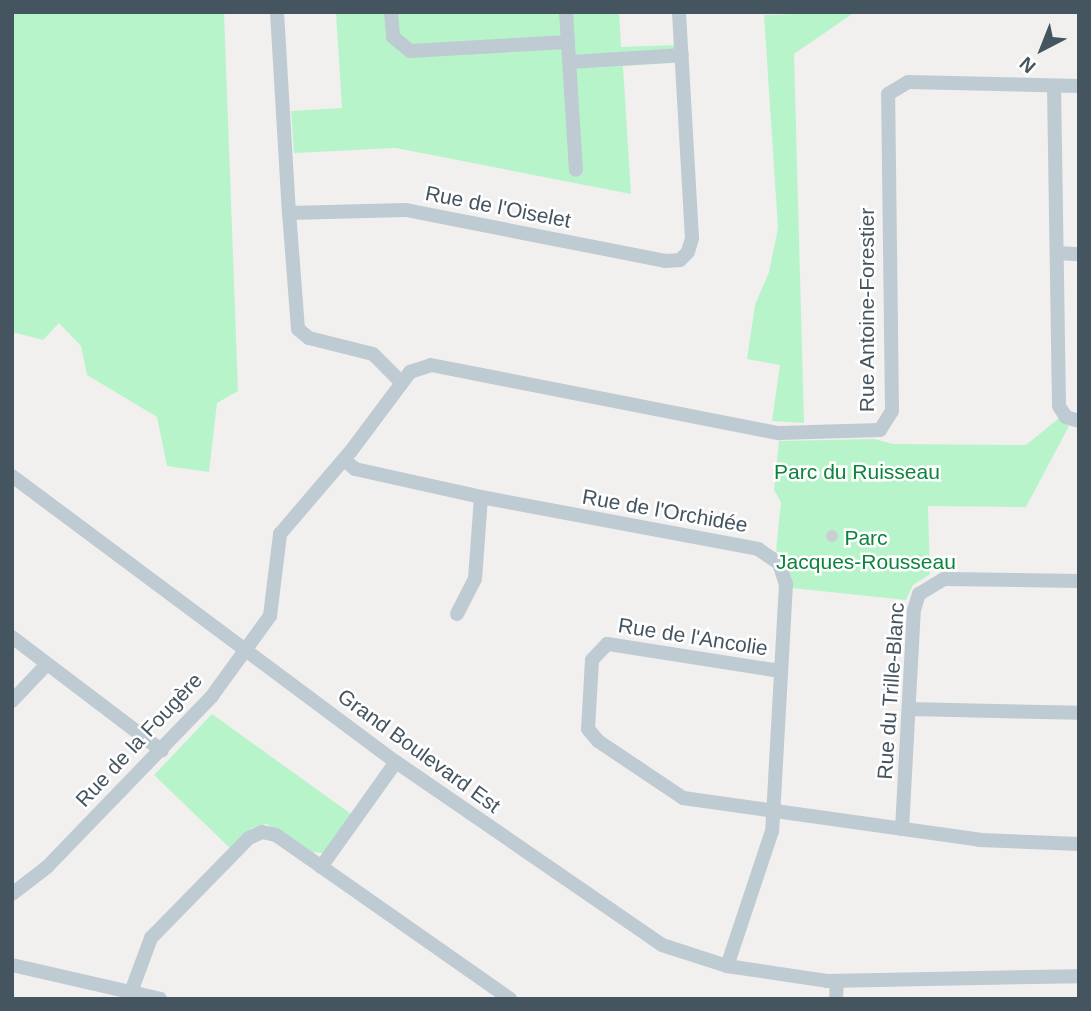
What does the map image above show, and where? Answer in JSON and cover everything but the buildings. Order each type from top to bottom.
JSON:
[{"type":"street","points":[[277,12],[298,329],[309,338],[373,354],[400,381]]},
{"type":"street","points":[[391,12],[393,37],[410,51],[568,42]]},
{"type":"street","points":[[566,12],[576,170]]},
{"type":"street","name":"Rue de l'Oiselet","points":[[289,213],[407,210],[665,261],[680,260],[688,252],[692,238],[680,12]]},
{"type":"street","points":[[570,62],[682,54]]},
{"type":"street","name":"Rue Antoine-Forestier","points":[[431,366],[779,433],[880,430],[892,411],[888,94],[908,82],[1079,86]]},
{"type":"street","points":[[1054,86],[1059,406],[1066,417],[1079,421]]},
{"type":"street","points":[[1056,253],[1079,254]]},
{"type":"street","name":"Rue de la Fougère","points":[[12,894],[47,867],[205,704],[272,612],[280,534],[344,460],[400,381],[417,368],[431,366]]},
{"type":"street","name":"Rue de l'Orchidée","points":[[344,460],[355,469],[770,554],[786,580],[773,811],[767,855],[727,966]]},
{"type":"street","name":"Grand Boulevard Est","points":[[12,476],[396,762],[635,930],[686,954],[727,966],[837,982],[1079,976]]},
{"type":"street","points":[[457,614],[475,579],[481,496]]},
{"type":"street","name":"Rue du Trille-Blanc","points":[[902,829],[914,606],[928,585],[944,579],[1079,581]]},
{"type":"street","points":[[12,637],[162,751]]},
{"type":"street","name":"Rue de l'Ancolie","points":[[773,811],[676,796],[593,738],[586,719],[592,660],[607,644],[780,671]]},
{"type":"street","points":[[12,701],[47,664]]},
{"type":"street","points":[[909,709],[1079,713]]},
{"type":"street","points":[[321,867],[396,762]]},
{"type":"street","points":[[773,811],[1009,843],[1079,844]]},
{"type":"street","points":[[131,992],[151,938],[252,836],[272,834],[510,999]]},
{"type":"street","points":[[12,965],[160,999]]},
{"type":"street","points":[[836,999],[837,982]]},
{"type":"green space","points":[[12,12],[224,12],[238,391],[217,403],[209,472],[167,466],[157,417],[87,375],[81,346],[59,323],[43,340],[12,332]]},
{"type":"green space","points":[[336,12],[619,12],[621,47],[674,45],[675,63],[623,66],[631,194],[396,148],[294,153],[291,111],[342,108]]},
{"type":"green space","points":[[855,12],[794,54],[804,423],[772,421],[780,365],[747,359],[755,305],[769,272],[778,228],[764,15]]},
{"type":"green space","points":[[1059,418],[1069,426],[1026,507],[928,506],[930,574],[913,585],[906,600],[792,588],[784,556],[776,551],[781,502],[774,490],[779,441],[874,439],[893,444],[1026,445]]},
{"type":"green space","points":[[212,714],[351,814],[323,853],[313,852],[266,824],[252,828],[230,848],[154,775]]},
{"type":"park label","name":"Parc du Ruisseau","points":[[857,472]]},
{"type":"park label","name":"Parc Jacques-Rousseau","points":[[866,550]]}]
